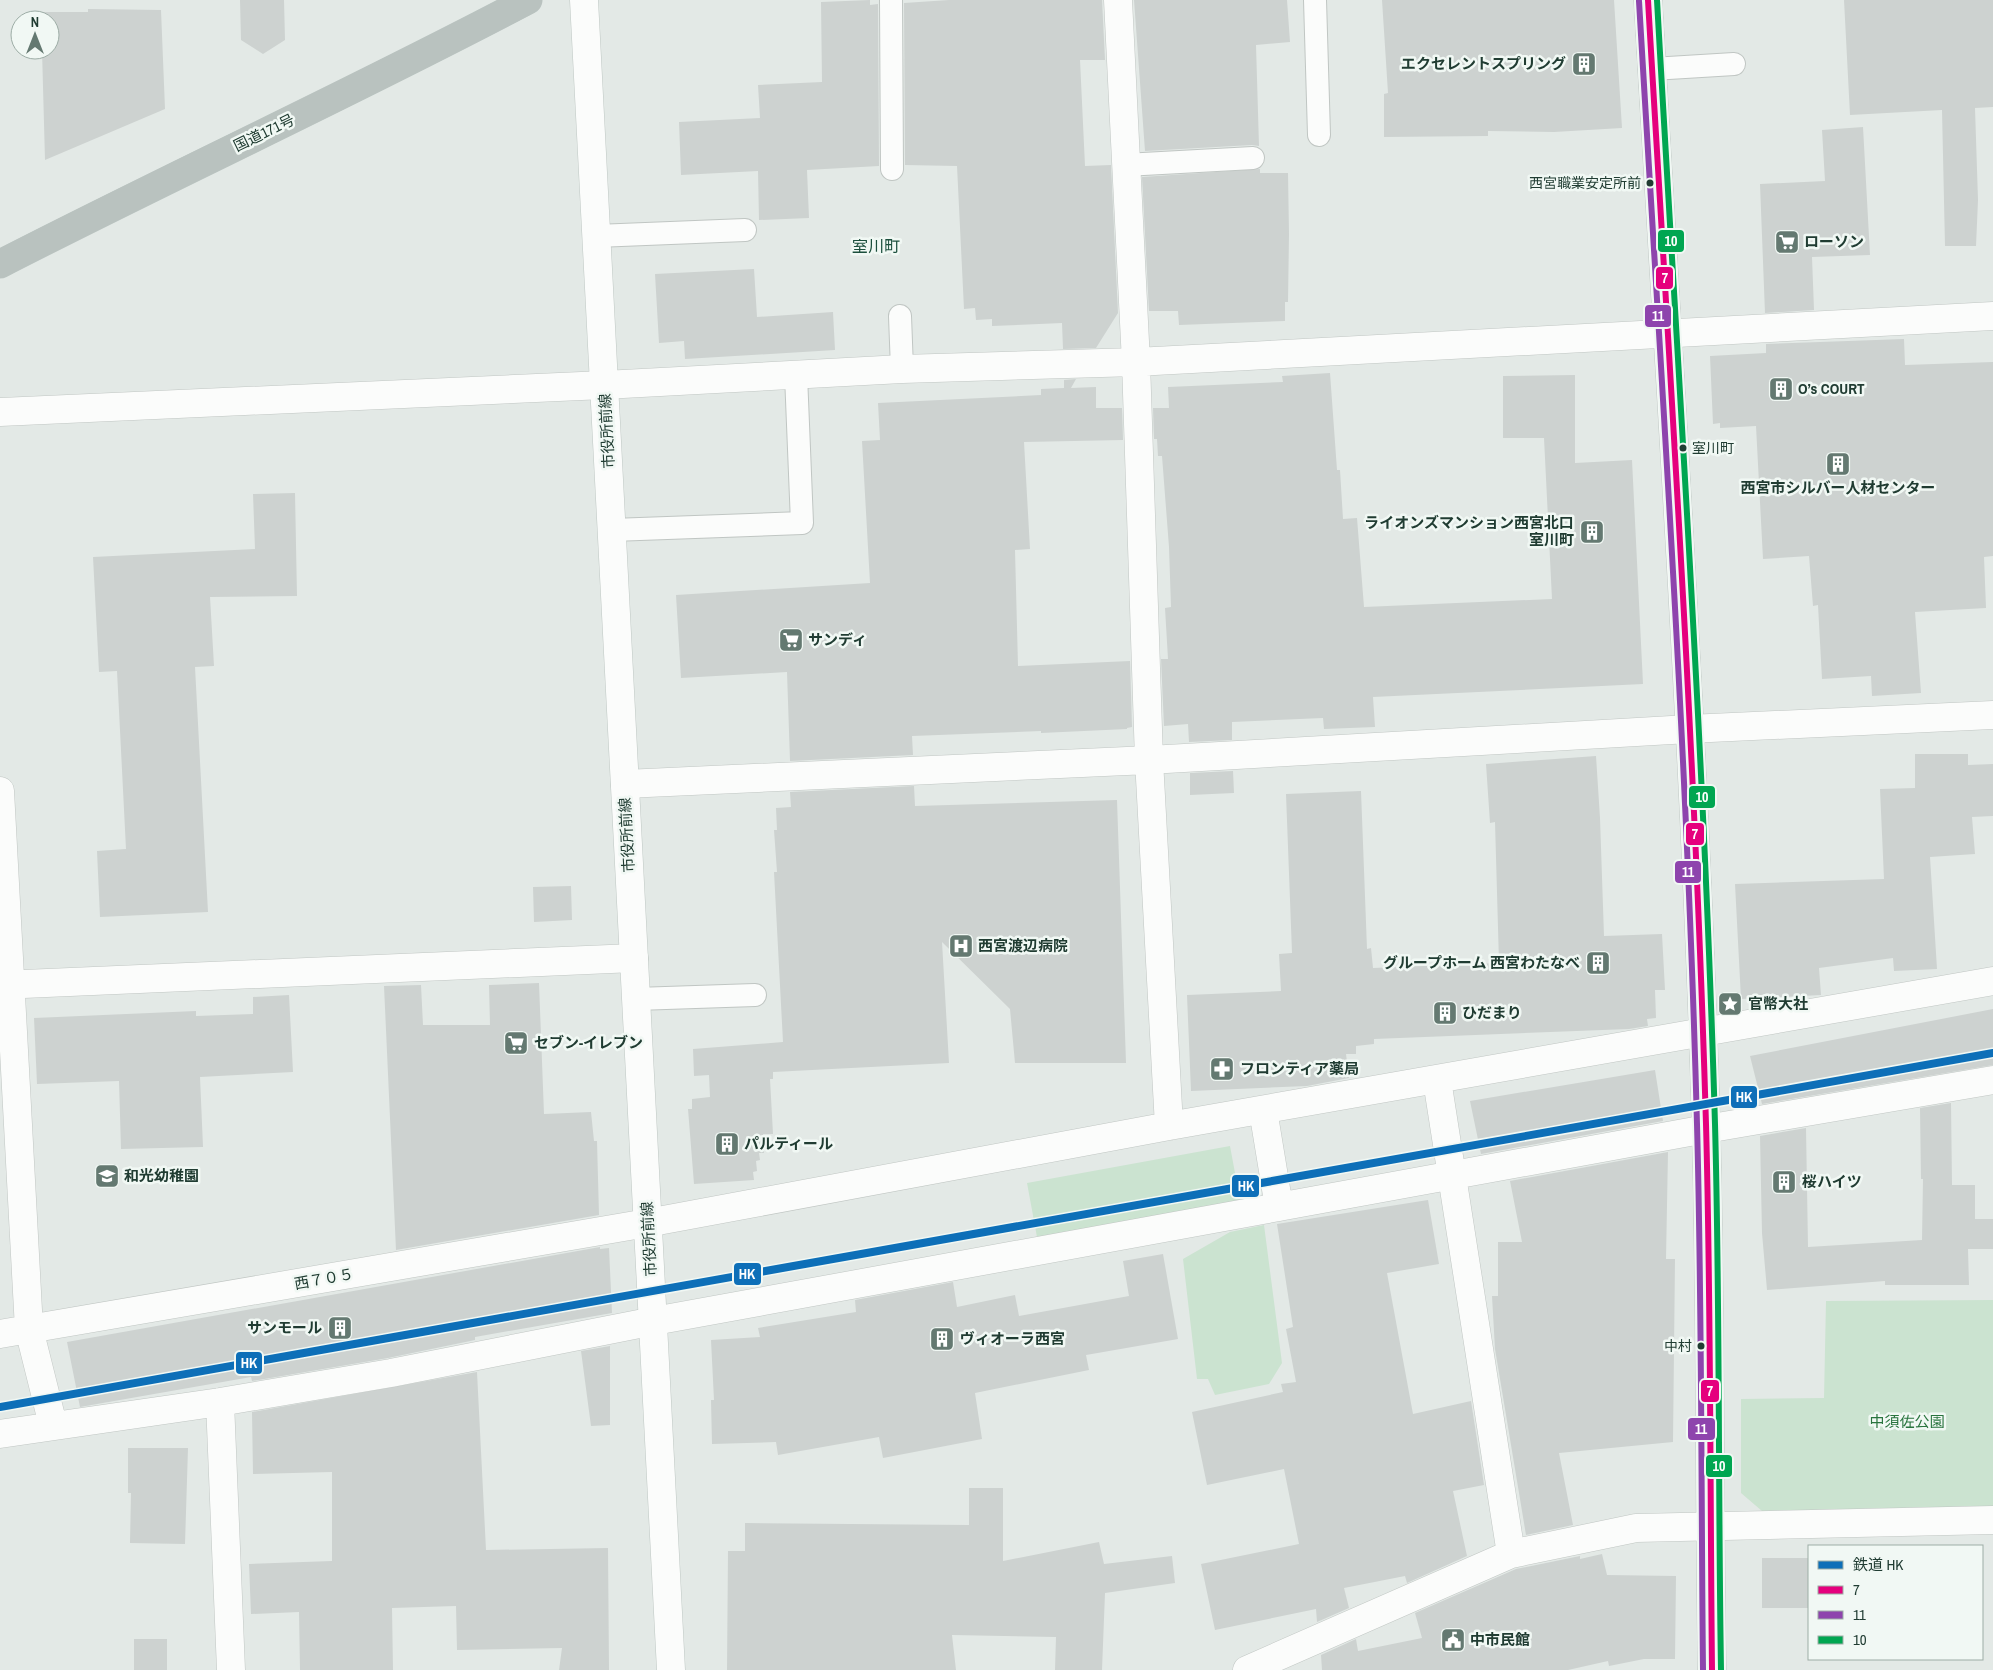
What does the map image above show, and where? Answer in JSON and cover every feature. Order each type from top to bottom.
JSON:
[{"type":"highway","name":"国道171号","points":[[0,264],[431,52],[528,0]]},
{"type":"street","name":"市役所前線","points":[[584,0],[671,1670]]},
{"type":"street","points":[[1118,0],[1136,362],[1149,760],[1169,1126]]},
{"type":"street","points":[[1648,0],[1689,729],[1703,1034],[1706,1129],[1712,1670]]},
{"type":"street","points":[[0,412],[604,386],[902,369],[1136,362],[1993,316]]},
{"type":"street","points":[[625,784],[1149,760],[1689,729],[1993,715]]},
{"type":"street","points":[[0,802],[5,985],[29,1329],[53,1425]]},
{"type":"street","points":[[5,985],[634,958]]},
{"type":"street","name":"西７０５","points":[[0,1334],[647,1223],[1169,1126],[1703,1034],[1993,981]]},
{"type":"street","points":[[1437,1080],[1511,1554]]},
{"type":"street","points":[[0,1434],[220,1402],[391,1373],[654,1321],[1706,1129],[1993,1080]]},
{"type":"street","points":[[1264,1110],[1279,1207]]},
{"type":"street","points":[[220,1402],[231,1670]]},
{"type":"street","points":[[1247,1670],[1511,1554],[1636,1528],[1993,1520]]},
{"type":"lane","points":[[891,0],[892,169]]},
{"type":"lane","points":[[1315,0],[1320,135]]},
{"type":"lane","points":[[1652,69],[1734,64]]},
{"type":"lane","points":[[1125,165],[1254,158]]},
{"type":"lane","points":[[596,236],[745,230]]},
{"type":"lane","points":[[900,316],[902,369]]},
{"type":"lane","points":[[612,530],[802,523],[796,375]]},
{"type":"lane","points":[[636,999],[755,995]]},
{"type":"green space","points":[[1230,1146],[1240,1200],[1037,1237],[1027,1183]]},
{"type":"green space","points":[[1264,1225],[1282,1363],[1269,1384],[1215,1395],[1208,1379],[1197,1379],[1183,1259],[1230,1232]]},
{"type":"green space","name":"中須佐公園","points":[[1993,1300],[1993,1506],[1762,1511],[1741,1493],[1741,1399],[1824,1398],[1826,1301]]},
{"type":"building","points":[[240,0],[284,0],[285,40],[263,54],[241,40]]},
{"type":"building","points":[[870,0],[870,5],[878,4],[879,166],[807,170],[809,218],[759,220],[758,171],[681,175],[679,122],[760,118],[758,85],[822,82],[821,2]]},
{"type":"building","points":[[949,0],[1102,0],[1105,60],[1080,60],[1085,166],[1111,165],[1118,313],[1096,348],[1063,349],[1062,323],[992,326],[992,319],[976,320],[975,308],[964,309],[957,166],[905,165],[904,3]]},
{"type":"building","points":[[1134,0],[1287,0],[1290,42],[1256,45],[1259,146],[1145,151]]},
{"type":"building","points":[[1382,0],[1614,0],[1622,128],[1554,132],[1488,131],[1488,136],[1384,137],[1384,94],[1388,93]]},
{"type":"building","points":[[1844,0],[1993,0],[1993,107],[1975,108],[1978,200],[1976,246],[1945,246],[1942,110],[1850,115]]},
{"type":"building","points":[[88,9],[161,10],[165,109],[45,160],[42,60],[60,60],[60,12],[88,12]]},
{"type":"building","points":[[1863,127],[1870,255],[1812,257],[1814,310],[1765,313],[1760,184],[1825,181],[1822,130]]},
{"type":"building","points":[[1260,169],[1260,173],[1288,173],[1288,302],[1285,302],[1285,321],[1179,325],[1178,311],[1149,311],[1142,177]]},
{"type":"building","points":[[754,269],[757,317],[833,312],[835,350],[685,359],[684,341],[659,343],[655,274]]},
{"type":"building","points":[[1904,339],[1905,365],[1993,362],[1993,556],[1984,557],[1986,608],[1915,612],[1921,693],[1872,696],[1871,676],[1822,679],[1818,605],[1813,606],[1809,556],[1763,559],[1756,426],[1720,428],[1720,423],[1713,424],[1710,356],[1766,353],[1766,344]]},
{"type":"building","points":[[1330,373],[1337,470],[1340,470],[1343,519],[1357,518],[1364,607],[1552,599],[1544,438],[1503,438],[1503,376],[1575,375],[1575,463],[1632,460],[1643,684],[1373,697],[1375,727],[1324,729],[1323,718],[1232,722],[1232,740],[1189,742],[1188,724],[1164,726],[1161,659],[1168,659],[1165,608],[1171,607],[1169,547],[1162,456],[1158,456],[1157,439],[1154,439],[1153,408],[1169,408],[1168,387],[1283,382],[1282,376]]},
{"type":"building","points":[[1076,379],[1071,388],[1096,387],[1096,408],[1122,408],[1123,440],[1024,442],[1030,549],[1015,550],[1018,666],[1130,661],[1132,727],[1127,729],[1041,733],[1041,731],[912,736],[913,755],[790,761],[787,672],[681,678],[676,595],[870,583],[862,441],[880,440],[878,403],[1041,395],[1041,389],[1064,388],[1064,380]]},
{"type":"building","points":[[295,493],[297,596],[210,597],[214,666],[195,667],[208,912],[100,917],[97,851],[126,849],[117,671],[99,672],[93,557],[255,549],[253,494]]},
{"type":"building","points":[[1915,754],[1968,754],[1968,765],[1993,764],[1993,816],[1972,817],[1975,854],[1930,857],[1937,969],[1894,971],[1893,958],[1819,968],[1821,995],[1741,999],[1735,884],[1884,879],[1880,789],[1915,788]]},
{"type":"building","points":[[1596,756],[1604,936],[1662,934],[1665,990],[1655,990],[1656,1018],[1647,1019],[1648,1026],[1629,1029],[1374,1039],[1374,1044],[1356,1046],[1356,1054],[1346,1054],[1349,1078],[1307,1086],[1191,1091],[1187,995],[1281,991],[1279,954],[1292,953],[1286,794],[1361,791],[1367,949],[1371,948],[1373,968],[1499,963],[1495,822],[1490,823],[1486,764]]},
{"type":"building","points":[[1233,771],[1234,793],[1190,795],[1190,773]]},
{"type":"building","name":"西宮渡辺病院","points":[[914,786],[915,806],[1117,800],[1126,1063],[1015,1063],[1010,1009],[942,942],[949,1063],[773,1072],[773,1079],[770,1079],[773,1134],[763,1134],[764,1153],[759,1153],[760,1160],[756,1161],[757,1171],[753,1172],[754,1180],[694,1184],[688,1109],[692,1109],[692,1099],[710,1097],[709,1075],[694,1076],[693,1049],[783,1042],[774,872],[777,872],[774,830],[777,830],[776,808],[791,807],[790,792]]},
{"type":"building","points":[[571,886],[572,920],[534,922],[533,887]]},
{"type":"building","points":[[539,983],[544,1114],[591,1112],[594,1141],[597,1141],[599,1215],[396,1250],[384,986],[421,985],[423,1025],[490,1025],[489,985]]},
{"type":"building","points":[[289,995],[293,1072],[200,1077],[203,1147],[121,1149],[119,1081],[37,1084],[34,1018],[196,1011],[196,1016],[253,1014],[253,997]]},
{"type":"building","points":[[1993,1009],[1993,1065],[1762,1104],[1750,1056]]},
{"type":"building","points":[[1655,1070],[1663,1121],[1481,1154],[1470,1101]]},
{"type":"building","points":[[1951,1103],[1952,1185],[1975,1185],[1975,1219],[1993,1219],[1993,1249],[1968,1249],[1969,1285],[1885,1285],[1885,1281],[1767,1290],[1762,1233],[1760,1136],[1806,1128],[1808,1247],[1922,1240],[1923,1179],[1921,1179],[1920,1108]]},
{"type":"building","points":[[1668,1152],[1666,1259],[1675,1259],[1673,1442],[1559,1453],[1573,1525],[1526,1535],[1495,1349],[1492,1296],[1498,1296],[1498,1242],[1522,1242],[1510,1181]]},
{"type":"building","points":[[1428,1200],[1439,1264],[1387,1273],[1413,1414],[1471,1401],[1484,1485],[1453,1491],[1467,1556],[1407,1583],[1405,1576],[1344,1588],[1349,1608],[1317,1622],[1316,1609],[1215,1630],[1201,1564],[1299,1544],[1284,1469],[1207,1485],[1192,1412],[1283,1392],[1281,1384],[1296,1382],[1286,1329],[1293,1327],[1277,1224]]},
{"type":"building","name":"サンモール","points":[[600,1247],[600,1249],[609,1248],[612,1313],[475,1337],[475,1340],[388,1358],[252,1381],[251,1377],[80,1407],[67,1342]]},
{"type":"building","points":[[1163,1254],[1178,1339],[1086,1355],[1089,1370],[975,1393],[982,1439],[883,1458],[879,1437],[778,1455],[776,1442],[712,1444],[711,1400],[714,1400],[711,1340],[760,1337],[758,1328],[856,1312],[855,1300],[953,1282],[957,1307],[1015,1295],[1019,1316],[1129,1296],[1123,1261]]},
{"type":"building","points":[[610,1346],[610,1425],[591,1426],[581,1351]]},
{"type":"building","points":[[477,1372],[486,1550],[608,1548],[609,1670],[559,1670],[562,1648],[457,1650],[456,1606],[392,1608],[393,1670],[300,1670],[299,1612],[251,1614],[249,1564],[332,1561],[332,1472],[253,1474],[252,1412]]},
{"type":"building","points":[[128,1448],[188,1448],[185,1544],[130,1543],[131,1493],[128,1493]]},
{"type":"building","points":[[969,1488],[1003,1488],[1003,1561],[1099,1542],[1104,1564],[1172,1556],[1175,1583],[1105,1593],[1102,1670],[1055,1670],[1056,1637],[952,1635],[956,1670],[727,1670],[728,1551],[745,1551],[745,1523],[969,1525]]},
{"type":"building","points":[[1602,1554],[1607,1575],[1676,1576],[1675,1659],[1644,1659],[1609,1666],[1608,1661],[1568,1670],[1322,1670],[1321,1655],[1356,1639],[1358,1651],[1422,1638],[1415,1613],[1516,1569],[1580,1556],[1580,1559]]},
{"type":"building","points":[[1762,1558],[1808,1558],[1808,1608],[1762,1608]]},
{"type":"building","points":[[134,1639],[167,1639],[167,1670],[134,1670]]},
{"type":"rail line","name":"HK","points":[[0,1407],[1993,1053]]},
{"type":"transit line","name":"7","points":[[1648,0],[1681,562],[1701,983],[1709,1260],[1712,1670]]},
{"type":"transit line","name":"10","points":[[1657,0],[1690,562],[1710,983],[1717,1192],[1721,1670]]},
{"type":"transit line","name":"11","points":[[1639,1],[1680,702],[1693,983],[1700,1260],[1703,1670]]},
{"type":"place","name":"エクセレントスプリング","points":[[1584,64]]},
{"type":"place","name":"西宮職業安定所前","points":[[1650,183]]},
{"type":"place","name":"ローソン","points":[[1787,242]]},
{"type":"place","name":"O’s COURT","points":[[1781,389]]},
{"type":"place","name":"室川町","points":[[1683,448]]},
{"type":"place","name":"西宮市シルバー人材センター","points":[[1838,464]]},
{"type":"place","name":"ライオンズマンション西宮北口 室川町","points":[[1592,532]]},
{"type":"place","name":"サンディ","points":[[791,640]]},
{"type":"place","name":"西宮渡辺病院","points":[[961,946]]},
{"type":"place","name":"グループホーム 西宮わたなべ","points":[[1598,963]]},
{"type":"place","name":"官幣大社","points":[[1730,1004]]},
{"type":"place","name":"ひだまり","points":[[1445,1013]]},
{"type":"place","name":"セブン-イレブン","points":[[516,1043]]},
{"type":"place","name":"フロンティア薬局","points":[[1222,1069]]},
{"type":"place","name":"パルティール","points":[[727,1144]]},
{"type":"place","name":"和光幼稚園","points":[[107,1176]]},
{"type":"place","name":"桜ハイツ","points":[[1784,1182]]},
{"type":"place","name":"サンモール","points":[[340,1328]]},
{"type":"place","name":"ヴィオーラ西宮","points":[[942,1339]]},
{"type":"place","name":"中村","points":[[1701,1346]]},
{"type":"place","name":"中市民館","points":[[1453,1640]]},
{"type":"district","name":"室川町","points":[[876,246]]}]
